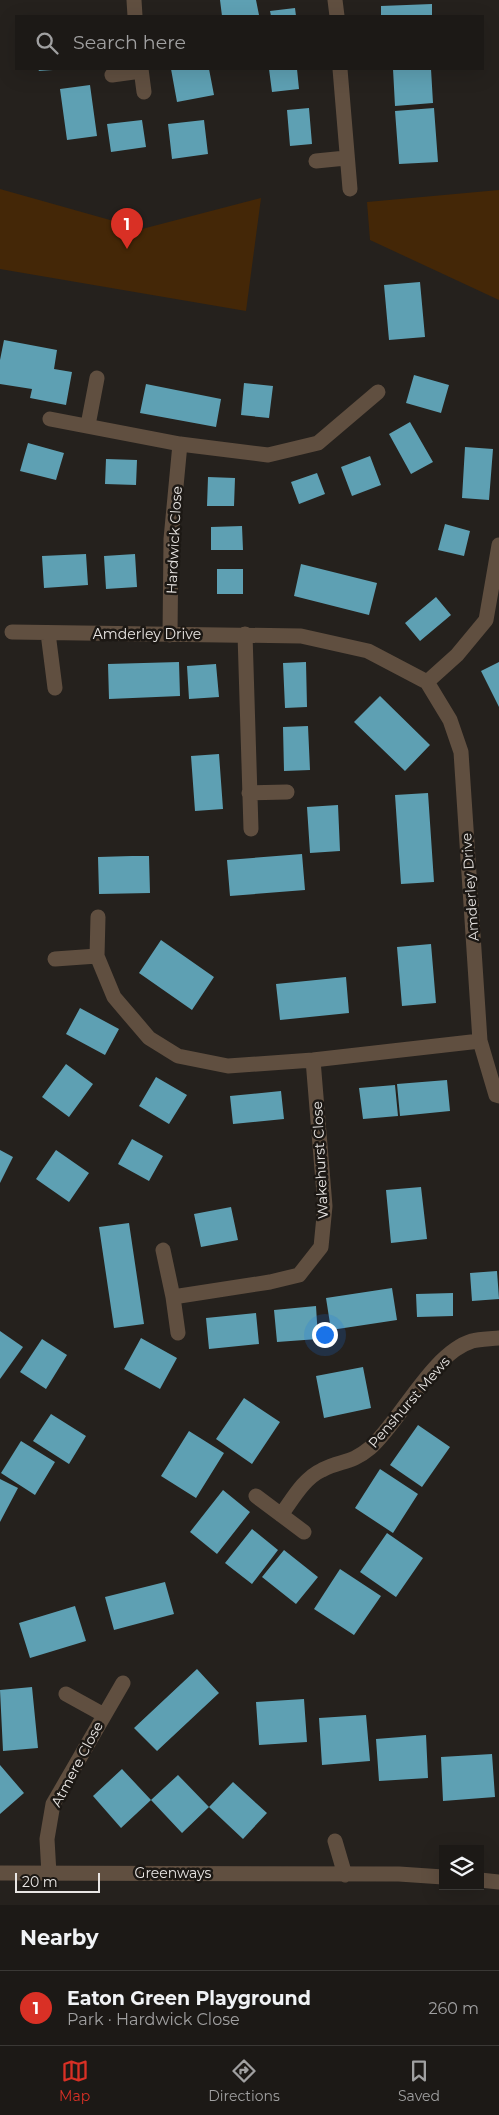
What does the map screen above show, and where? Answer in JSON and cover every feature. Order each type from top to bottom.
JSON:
[{"type":"street","points":[[134,0],[136,15]]},
{"type":"street","points":[[335,0],[336,15]]},
{"type":"street","points":[[112,75],[141,70],[144,92]]},
{"type":"street","points":[[340,70],[350,189]]},
{"type":"street","points":[[316,161],[346,158]]},
{"type":"street","points":[[88,425],[97,378]]},
{"type":"street","points":[[50,419],[180,444],[268,455],[318,443],[378,392]]},
{"type":"street","name":"Hardwick Close","points":[[170,636],[171,539],[180,444]]},
{"type":"street","points":[[427,682],[457,655],[486,620],[499,544]]},
{"type":"street","name":"Amderley Drive","points":[[12,632],[170,636],[245,634],[301,636],[368,651],[427,682],[450,720],[460,752],[480,1041],[496,1095],[499,1096]]},
{"type":"street","points":[[48,633],[55,688]]},
{"type":"street","points":[[245,634],[251,829]]},
{"type":"street","points":[[250,793],[287,792]]},
{"type":"street","points":[[98,917],[97,956],[114,997],[149,1038],[178,1056],[228,1066],[313,1060],[480,1041]]},
{"type":"street","points":[[55,959],[97,956]]},
{"type":"street","name":"Wakehurst Close","points":[[173,1297],[270,1282],[299,1275],[321,1247],[325,1206],[313,1060]]},
{"type":"street","points":[[163,1250],[178,1333]]},
{"type":"street","name":"Penshurst Mews","points":[[281,1515],[301,1488],[319,1470],[337,1463],[353,1461],[372,1447],[421,1385],[453,1351],[472,1341],[499,1338]]},
{"type":"street","points":[[256,1496],[304,1532]]},
{"type":"street","name":"Atmere Close","points":[[50,1874],[48,1838],[53,1804],[104,1714],[124,1683]]},
{"type":"street","name":"Atmere Close","points":[[66,1694],[104,1714]]},
{"type":"street","points":[[335,1841],[345,1875]]},
{"type":"street","name":"Greenways","points":[[0,1873],[197,1872],[345,1875],[399,1874],[439,1877]]},
{"type":"street","points":[[484,1880],[499,1882]]},
{"type":"shaded area","points":[[0,189],[142,229],[261,198],[246,311],[0,269]]},
{"type":"shaded area","points":[[499,190],[499,300],[370,240],[367,202]]},
{"type":"building","points":[[220,0],[256,0],[259,15],[222,15]]},
{"type":"building","points":[[432,4],[432,15],[381,15],[381,6]]},
{"type":"building","points":[[295,8],[296,15],[271,15],[270,11]]},
{"type":"building","points":[[171,70],[209,70],[214,95],[177,102]]},
{"type":"building","points":[[269,70],[297,70],[299,89],[272,92]]},
{"type":"building","points":[[393,70],[431,70],[433,103],[395,106]]},
{"type":"building","points":[[90,85],[97,136],[67,140],[60,89]]},
{"type":"building","points":[[309,108],[312,144],[290,146],[287,110]]},
{"type":"building","points":[[434,108],[438,162],[399,164],[395,111]]},
{"type":"building","points":[[142,120],[146,147],[111,152],[107,124]]},
{"type":"building","points":[[204,120],[208,154],[172,159],[168,124]]},
{"type":"building","points":[[420,282],[425,337],[389,340],[384,285]]},
{"type":"building","points":[[4,340],[57,350],[54,369],[72,372],[66,405],[30,398],[32,389],[0,384],[0,360]]},
{"type":"building","points":[[414,375],[449,385],[441,413],[406,403]]},
{"type":"building","points":[[244,383],[273,386],[269,418],[241,415]]},
{"type":"building","points":[[146,384],[221,399],[216,427],[140,413]]},
{"type":"building","points":[[410,422],[433,462],[411,474],[389,434]]},
{"type":"building","points":[[28,443],[64,453],[56,480],[20,471]]},
{"type":"building","points":[[465,447],[493,449],[489,500],[462,498]]},
{"type":"building","points":[[370,456],[381,485],[352,496],[341,467]]},
{"type":"building","points":[[106,459],[137,460],[136,485],[105,484]]},
{"type":"building","points":[[317,473],[325,494],[299,504],[291,482]]},
{"type":"building","points":[[208,477],[235,478],[234,506],[207,506]]},
{"type":"building","points":[[445,524],[470,531],[464,556],[438,550]]},
{"type":"building","points":[[242,526],[243,550],[211,550],[211,527]]},
{"type":"building","points":[[86,554],[88,585],[44,588],[42,556]]},
{"type":"building","points":[[135,554],[137,587],[106,589],[104,556]]},
{"type":"building","points":[[301,564],[377,583],[369,615],[294,596]]},
{"type":"building","points":[[217,569],[243,569],[243,594],[217,594]]},
{"type":"building","points":[[436,597],[451,615],[420,641],[405,623]]},
{"type":"building","points":[[179,662],[180,696],[109,699],[108,664]]},
{"type":"building","points":[[306,662],[307,707],[285,708],[283,663]]},
{"type":"building","points":[[499,662],[499,707],[481,671]]},
{"type":"building","points":[[216,664],[219,697],[189,699],[187,666]]},
{"type":"building","points":[[380,696],[430,745],[405,771],[354,722]]},
{"type":"building","points":[[308,726],[310,770],[284,771],[283,727]]},
{"type":"building","points":[[219,754],[223,809],[195,811],[191,756]]},
{"type":"building","points":[[428,793],[434,882],[401,884],[395,795]]},
{"type":"building","points":[[338,805],[340,851],[310,853],[307,807]]},
{"type":"building","points":[[302,854],[305,890],[230,896],[227,860]]},
{"type":"building","points":[[149,856],[150,893],[99,894],[98,857]]},
{"type":"building","points":[[161,940],[214,977],[192,1010],[139,973]]},
{"type":"building","points":[[431,944],[436,1003],[402,1006],[397,947]]},
{"type":"building","points":[[346,977],[349,1013],[280,1020],[276,984]]},
{"type":"building","points":[[80,1008],[119,1029],[105,1055],[66,1034]]},
{"type":"building","points":[[66,1064],[93,1084],[69,1117],[42,1097]]},
{"type":"building","points":[[156,1077],[187,1095],[169,1124],[139,1106]]},
{"type":"building","points":[[447,1080],[450,1111],[400,1116],[397,1084]]},
{"type":"building","points":[[395,1085],[398,1116],[363,1119],[359,1088]]},
{"type":"building","points":[[281,1091],[284,1119],[233,1124],[230,1096]]},
{"type":"building","points":[[132,1139],[163,1156],[149,1181],[118,1164]]},
{"type":"building","points":[[0,1150],[13,1157],[0,1183]]},
{"type":"building","points":[[56,1150],[89,1173],[69,1202],[36,1179]]},
{"type":"building","points":[[421,1187],[427,1239],[391,1243],[386,1190]]},
{"type":"building","points":[[231,1207],[238,1240],[201,1247],[194,1214]]},
{"type":"building","points":[[129,1223],[144,1324],[114,1328],[99,1227]]},
{"type":"building","points":[[497,1271],[499,1299],[472,1301],[470,1273]]},
{"type":"building","points":[[392,1288],[397,1320],[331,1330],[326,1298]]},
{"type":"building","points":[[453,1293],[453,1316],[417,1317],[416,1294]]},
{"type":"building","points":[[316,1306],[318,1339],[277,1342],[274,1310]]},
{"type":"building","points":[[256,1313],[259,1344],[209,1349],[206,1318]]},
{"type":"building","points":[[0,1331],[23,1347],[0,1379]]},
{"type":"building","points":[[141,1338],[177,1358],[160,1389],[124,1369]]},
{"type":"building","points":[[42,1339],[67,1355],[46,1389],[20,1372]]},
{"type":"building","points":[[363,1367],[371,1408],[324,1418],[316,1376]]},
{"type":"building","points":[[244,1398],[280,1422],[252,1464],[216,1439]]},
{"type":"building","points":[[51,1414],[86,1436],[69,1464],[33,1441]]},
{"type":"building","points":[[418,1425],[450,1447],[422,1487],[390,1465]]},
{"type":"building","points":[[189,1431],[224,1453],[196,1498],[161,1476]]},
{"type":"building","points":[[21,1441],[55,1462],[35,1495],[1,1473]]},
{"type":"building","points":[[380,1469],[418,1494],[393,1533],[355,1508]]},
{"type":"building","points":[[0,1479],[18,1488],[0,1522]]},
{"type":"building","points":[[223,1490],[250,1512],[217,1554],[190,1532]]},
{"type":"building","points":[[252,1529],[278,1550],[252,1584],[225,1563]]},
{"type":"building","points":[[387,1533],[423,1558],[396,1597],[360,1572]]},
{"type":"building","points":[[284,1550],[318,1577],[296,1604],[262,1577]]},
{"type":"building","points":[[340,1569],[381,1596],[354,1635],[314,1609]]},
{"type":"building","points":[[165,1582],[174,1614],[114,1630],[105,1597]]},
{"type":"building","points":[[75,1606],[86,1641],[30,1658],[19,1623]]},
{"type":"building","points":[[197,1669],[219,1693],[157,1751],[134,1728]]},
{"type":"building","points":[[32,1687],[38,1748],[3,1751],[0,1690]]},
{"type":"building","points":[[304,1699],[307,1742],[259,1745],[256,1702]]},
{"type":"building","points":[[366,1715],[370,1761],[322,1765],[319,1718]]},
{"type":"building","points":[[426,1735],[428,1778],[379,1781],[376,1739]]},
{"type":"building","points":[[492,1754],[495,1797],[443,1801],[441,1757]]},
{"type":"building","points":[[0,1765],[24,1793],[0,1814]]},
{"type":"building","points":[[122,1769],[151,1800],[121,1828],[93,1796]]},
{"type":"building","points":[[178,1775],[209,1807],[182,1833],[151,1800]]},
{"type":"building","points":[[233,1782],[267,1813],[243,1839],[209,1807]]},
{"type":"place","name":"Eaton Green Playground","points":[[127,249]]}]
